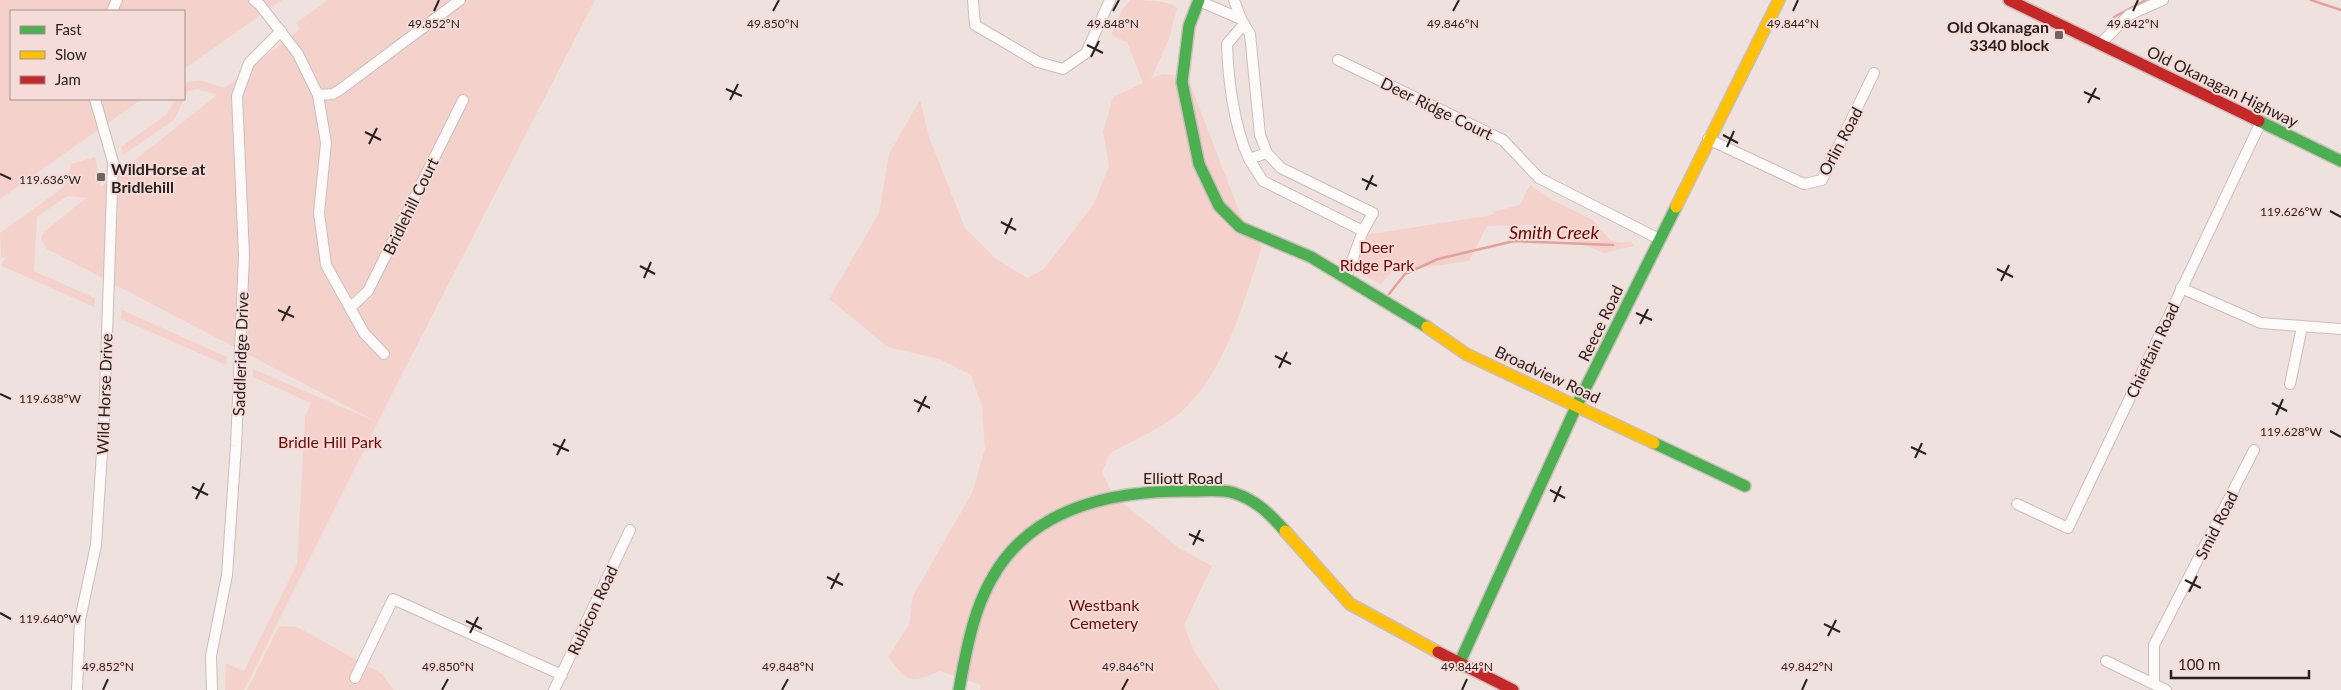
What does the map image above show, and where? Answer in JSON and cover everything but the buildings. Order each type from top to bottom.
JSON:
[{"type":"street","points":[[254,0],[298,54],[318,96],[326,143],[319,213],[326,265],[364,333],[384,354]]},
{"type":"street","points":[[318,96],[333,94],[341,89],[460,0]]},
{"type":"street","points":[[973,0],[975,25],[1038,62],[1063,69],[1086,53],[1110,0]]},
{"type":"street","name":"Broadview Road","points":[[1243,21],[1198,0],[1189,26],[1182,82],[1199,164],[1219,206],[1240,227],[1311,256],[1400,309],[1466,354],[1745,486]]},
{"type":"street","points":[[1234,0],[1250,34],[1260,134],[1266,153],[1281,168],[1373,213],[1363,231],[1346,277]]},
{"type":"street","name":"Reece Road","points":[[1459,664],[1577,405],[1779,0]]},
{"type":"street","name":"Old Okanagan Highway","points":[[2010,0],[2341,161]]},
{"type":"street","points":[[2100,44],[2129,15],[2163,0]]},
{"type":"street","points":[[1243,21],[1227,44],[1227,50],[1241,142],[1249,159],[1263,181],[1363,231]]},
{"type":"street","name":"Saddleridge Drive","points":[[212,690],[211,656],[227,575],[236,446],[244,256],[237,96],[249,63],[281,31]]},
{"type":"street","name":"Deer Ridge Court","points":[[1338,60],[1503,140],[1539,178],[1659,239]]},
{"type":"street","name":"Orlin Road","points":[[1708,139],[1804,184],[1822,180],[1874,73]]},
{"type":"street","name":"Wild Horse Drive","points":[[77,690],[80,620],[96,545],[104,420],[113,162],[95,100]]},
{"type":"street","name":"Bridlehill Court","points":[[351,307],[368,291],[463,100]]},
{"type":"street","name":"Chieftain Road","points":[[2017,504],[2068,528],[2181,288],[2262,122]]},
{"type":"street","points":[[1249,159],[1266,153]]},
{"type":"street","points":[[2181,288],[2262,323],[2341,329]]},
{"type":"street","points":[[2290,384],[2302,327]]},
{"type":"street","name":"Smid Road","points":[[2154,684],[2154,645],[2254,450]]},
{"type":"street","name":"Elliott Road","points":[[959,690],[975,616],[996,568],[1010,551],[1045,521],[1063,512],[1093,502],[1136,493],[1222,491],[1234,493],[1251,501],[1275,518],[1294,544],[1350,604],[1459,664],[1513,690]]},
{"type":"street","name":"Rubicon Road","points":[[554,690],[630,530]]},
{"type":"street","points":[[355,678],[393,599],[562,675]]},
{"type":"street","points":[[2106,661],[2166,690]]},
{"type":"green space","points":[[0,0],[282,0],[185,68],[185,10],[10,10],[10,100],[141,100],[0,199]]},
{"type":"green space","name":"Bridle Hill Park","points":[[328,0],[595,0],[399,380],[244,690],[225,690],[226,663],[244,671],[297,564],[305,417],[311,403],[253,377],[253,369],[375,421],[47,249],[41,238],[44,232],[86,198],[67,196],[37,217],[34,271],[95,298],[94,307],[2,266],[2,262],[6,259],[1,257],[0,233],[64,187],[71,164],[95,157],[101,187],[217,95],[198,89],[188,91],[185,97],[185,83],[199,80],[225,88],[300,29],[296,23]]},
{"type":"green space","name":"Westbank Cemetery","points":[[1130,0],[1168,3],[1177,8],[1169,39],[1151,79],[1162,74],[1187,76],[1241,216],[1262,247],[1232,334],[1211,376],[1198,394],[1176,416],[1158,428],[1109,454],[1102,473],[1113,495],[1179,548],[1212,566],[1184,625],[1194,651],[1220,690],[980,690],[981,685],[940,671],[922,678],[910,679],[888,657],[909,625],[913,596],[973,491],[985,448],[982,406],[971,375],[939,359],[888,347],[829,299],[879,213],[889,154],[920,100],[929,137],[965,228],[995,258],[1027,278],[1044,269],[1094,204],[1109,166],[1103,132],[1113,97],[1143,83],[1127,42],[1111,35],[1122,10]]},
{"type":"green space","points":[[174,100],[184,100],[174,120],[123,155],[121,147],[167,114]]},
{"type":"green space","name":"Deer Ridge Park","points":[[1530,185],[1550,199],[1593,220],[1610,240],[1621,243],[1631,241],[1634,246],[1604,253],[1535,225],[1487,226],[1469,261],[1392,272],[1381,284],[1344,264],[1349,254],[1366,235],[1492,215],[1495,211],[1520,205]]},
{"type":"green space","points":[[122,310],[227,357],[226,365],[121,319]]},
{"type":"green space","points":[[279,626],[297,627],[382,674],[394,690],[247,690]]},
{"type":"waterway","name":"Smith Creek","points":[[2114,17],[2146,0]]},
{"type":"waterway","name":"Smith Creek","points":[[2311,0],[2341,10]]},
{"type":"waterway","name":"Smith Creek","points":[[1389,294],[1405,274],[1438,259],[1514,241],[1613,245]]},
{"type":"traffic: fast","points":[[1199,0],[1189,26],[1182,82],[1199,164],[1219,206],[1240,227],[1311,257],[1427,327]]},
{"type":"traffic: fast","points":[[2259,121],[2341,161]]},
{"type":"traffic: fast","points":[[1459,664],[1577,405],[1676,207]]},
{"type":"traffic: fast","points":[[1654,443],[1745,486]]},
{"type":"traffic: fast","points":[[959,690],[971,632],[984,594],[993,577],[1017,545],[1055,517],[1076,508],[1122,496],[1170,491],[1219,491],[1234,493],[1249,499],[1268,513],[1285,531]]},
{"type":"traffic: slow","points":[[1676,207],[1779,0]]},
{"type":"traffic: slow","points":[[1427,327],[1466,354],[1654,443]]},
{"type":"traffic: slow","points":[[1285,531],[1350,604],[1438,652]]},
{"type":"traffic: jam","points":[[2009,0],[2259,121]]},
{"type":"traffic: jam","points":[[1438,652],[1513,690]]},
{"type":"place","name":"Old Okanagan 3340 block","points":[[2059,35]]},
{"type":"place","name":"WildHorse at Bridlehill","points":[[101,177]]}]
